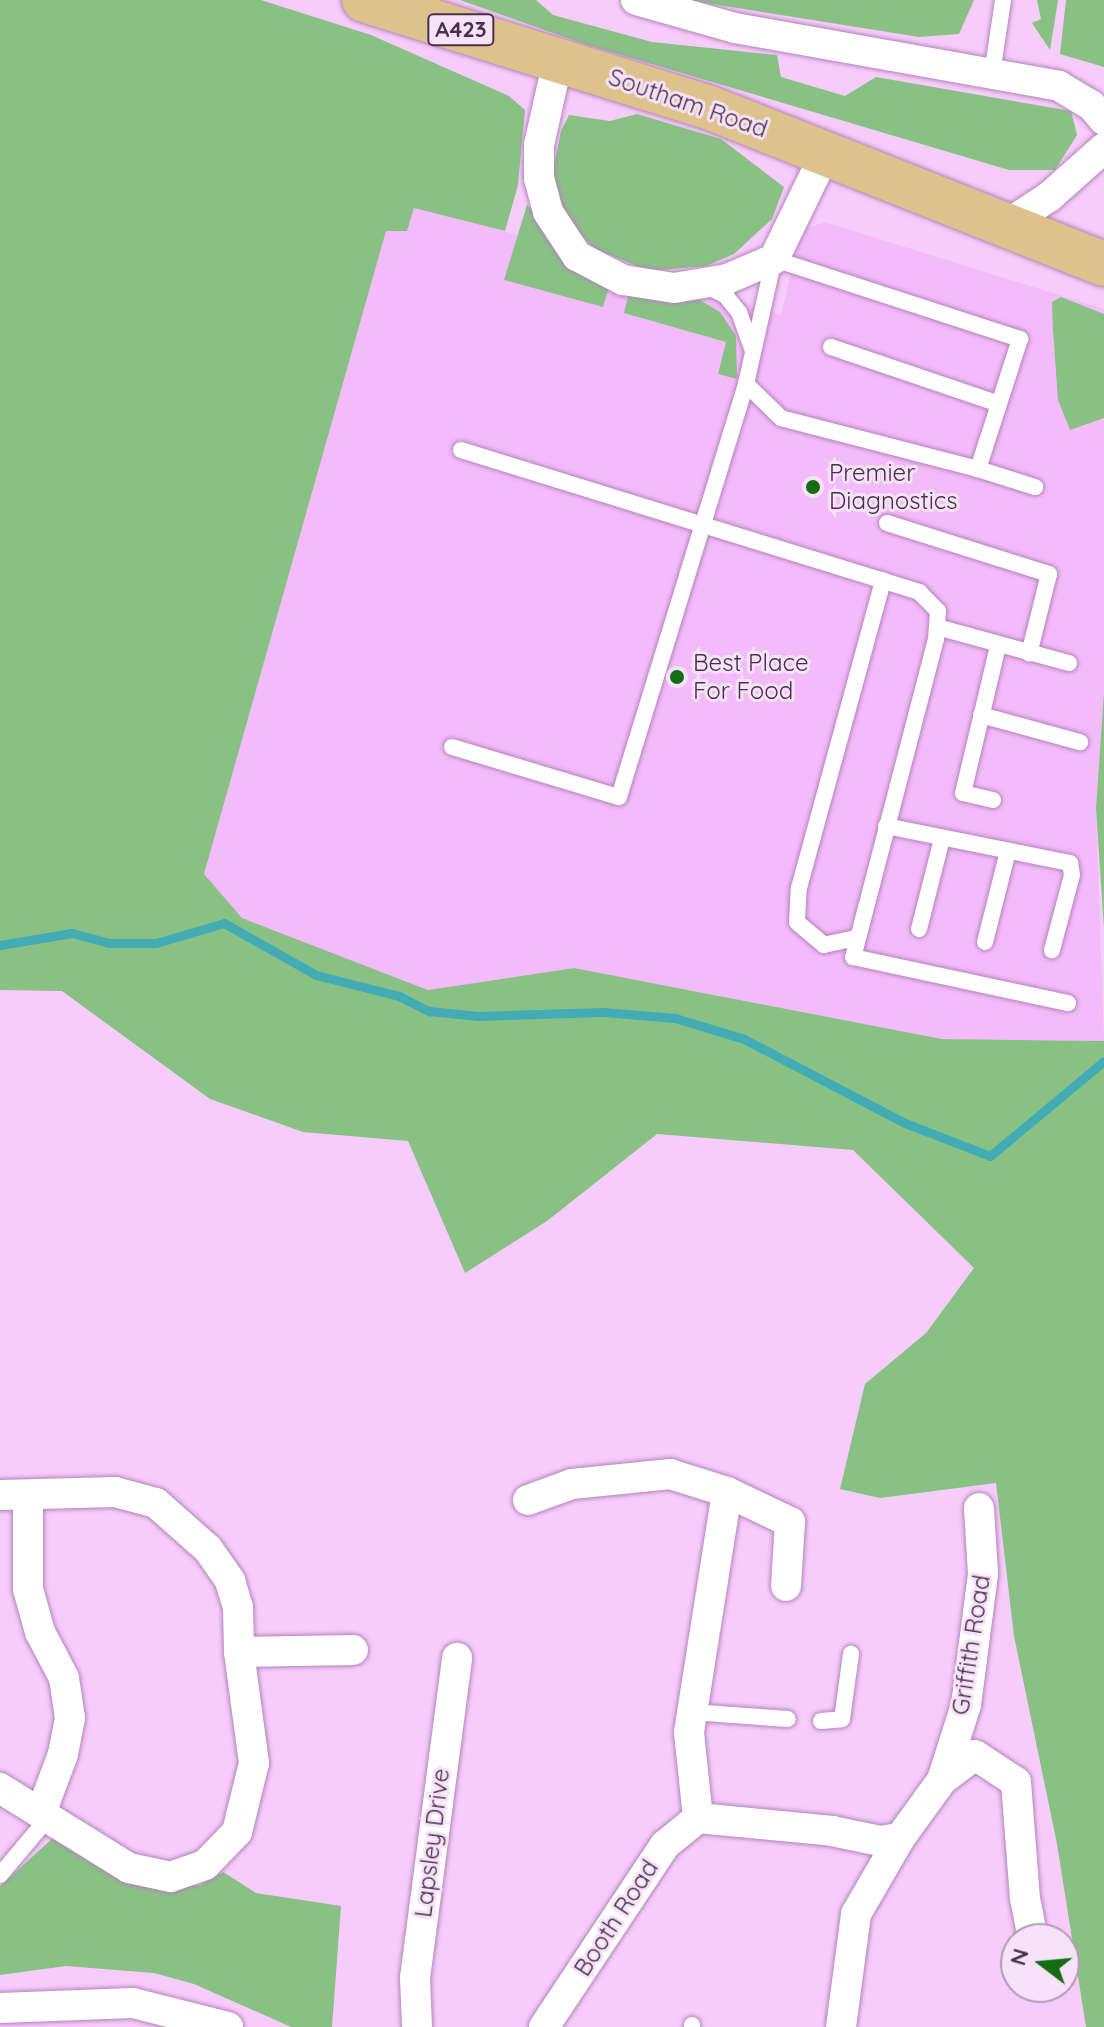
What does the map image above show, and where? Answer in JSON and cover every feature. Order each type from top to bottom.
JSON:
[{"type":"highway","name":"Southam Road","points":[[364,0],[710,108],[1104,264]]},
{"type":"street","points":[[636,0],[735,28],[1059,86],[1091,105],[1104,120]]},
{"type":"street","points":[[558,60],[539,145],[539,178],[548,212],[577,256],[623,280],[674,288],[727,279],[774,259],[825,154]]},
{"type":"street","points":[[1006,225],[1049,197],[1104,148]]},
{"type":"street","points":[[528,1500],[572,1484],[670,1474],[727,1492],[790,1522],[786,1586]]},
{"type":"street","points":[[0,1788],[44,1816],[149,1876],[186,1875],[205,1865],[237,1832],[252,1774],[239,1652],[238,1607],[230,1581],[208,1549],[156,1503],[115,1492],[14,1495],[28,1589],[40,1632],[64,1678],[70,1718],[63,1754],[44,1816]]},
{"type":"street","points":[[727,1492],[692,1712],[698,1818],[817,1829],[880,1841],[900,1838]]},
{"type":"street","name":"Griffith Road","points":[[942,1780],[966,1705],[977,1643],[984,1564],[979,1508]]},
{"type":"street","points":[[239,1652],[353,1650]]},
{"type":"street","name":"Lapsley Drive","points":[[417,2027],[415,1978],[457,1658]]},
{"type":"street","name":"Griffith Road","points":[[841,2027],[856,1914],[900,1838],[942,1780],[975,1755],[1016,1782],[1025,1898],[1030,1923]]},
{"type":"street","name":"Booth Road","points":[[544,2027],[665,1845],[698,1818]]},
{"type":"street","points":[[0,2008],[132,2015],[228,2027]]},
{"type":"lane","points":[[992,74],[1003,0]]},
{"type":"lane","points":[[452,747],[619,797],[746,384],[774,259],[1020,339],[978,469]]},
{"type":"lane","points":[[702,283],[725,295],[739,312],[753,353]]},
{"type":"lane","points":[[831,347],[999,404]]},
{"type":"lane","points":[[746,384],[781,418],[978,469],[1035,487]]},
{"type":"lane","points":[[461,450],[919,592],[938,611],[937,627],[853,957],[1068,1003]]},
{"type":"lane","points":[[887,523],[1049,574],[1029,654]]},
{"type":"lane","points":[[856,938],[824,945],[797,922],[799,888],[883,580]]},
{"type":"lane","points":[[937,627],[1069,663]]},
{"type":"lane","points":[[993,800],[963,793],[998,646]]},
{"type":"lane","points":[[981,715],[1080,742]]},
{"type":"lane","points":[[886,826],[1070,863],[1072,875],[1052,950]]},
{"type":"lane","points":[[919,929],[942,839]]},
{"type":"lane","points":[[985,942],[1008,851]]},
{"type":"lane","points":[[821,1721],[842,1719],[851,1654]]},
{"type":"lane","points":[[692,1712],[788,1719]]},
{"type":"lane","points":[[0,1875],[44,1816]]},
{"type":"shaded area","points":[[414,208],[435,210],[781,315],[802,230],[825,222],[1104,309],[1104,813],[1096,810],[1104,1041],[942,1039],[574,968],[428,990],[241,918],[204,874],[386,230],[407,231]]},
{"type":"green space","points":[[0,0],[261,0],[371,35],[509,96],[525,110],[518,185],[505,231],[414,208],[407,231],[386,231],[204,874],[242,918],[428,990],[574,968],[942,1039],[1104,1041],[1104,2027],[1086,2027],[1080,1989],[1080,1923],[1070,1923],[1057,1844],[1014,1636],[996,1483],[880,1498],[840,1489],[865,1384],[926,1333],[974,1268],[853,1150],[657,1134],[547,1221],[465,1273],[408,1141],[303,1132],[210,1099],[62,991],[0,990]]},
{"type":"green space","points":[[460,0],[536,0],[553,15],[652,42],[777,55],[781,77],[845,96],[876,77],[1071,111],[1077,135],[1055,170],[1009,170],[584,44]]},
{"type":"green space","points":[[687,0],[974,0],[959,34],[919,37]]},
{"type":"green space","points":[[1037,0],[1058,0],[1050,50],[1032,23],[1041,19]]},
{"type":"green space","points":[[1066,0],[1104,0],[1104,67],[1060,54]]},
{"type":"green space","points":[[637,114],[721,139],[784,187],[772,219],[734,254],[706,266],[649,271],[595,249],[569,223],[557,194],[553,171],[561,131],[569,115],[610,121]]},
{"type":"green space","points":[[527,205],[609,287],[603,307],[504,280]]},
{"type":"green space","points":[[629,292],[693,296],[720,312],[736,336],[737,379],[718,374],[726,342],[624,313]]},
{"type":"green space","points":[[1061,297],[1104,314],[1104,418],[1070,430],[1058,400],[1053,330],[1052,302]]},
{"type":"green space","points":[[1104,692],[1104,928],[1096,809]]},
{"type":"green space","points":[[53,1838],[158,1888],[200,1885],[223,1872],[256,1893],[341,1906],[332,2027],[291,2027],[194,1984],[154,1973],[66,1966],[0,1975],[0,1886]]},
{"type":"waterway","points":[[0,945],[72,933],[109,943],[156,943],[224,923],[316,975],[399,996],[429,1011],[478,1016],[603,1012],[675,1018],[744,1039],[905,1123],[990,1156],[1104,1061]]},
{"type":"place","name":"Premier Diagnostics","points":[[813,487]]},
{"type":"place","name":"Best Place For Food","points":[[677,677]]}]
